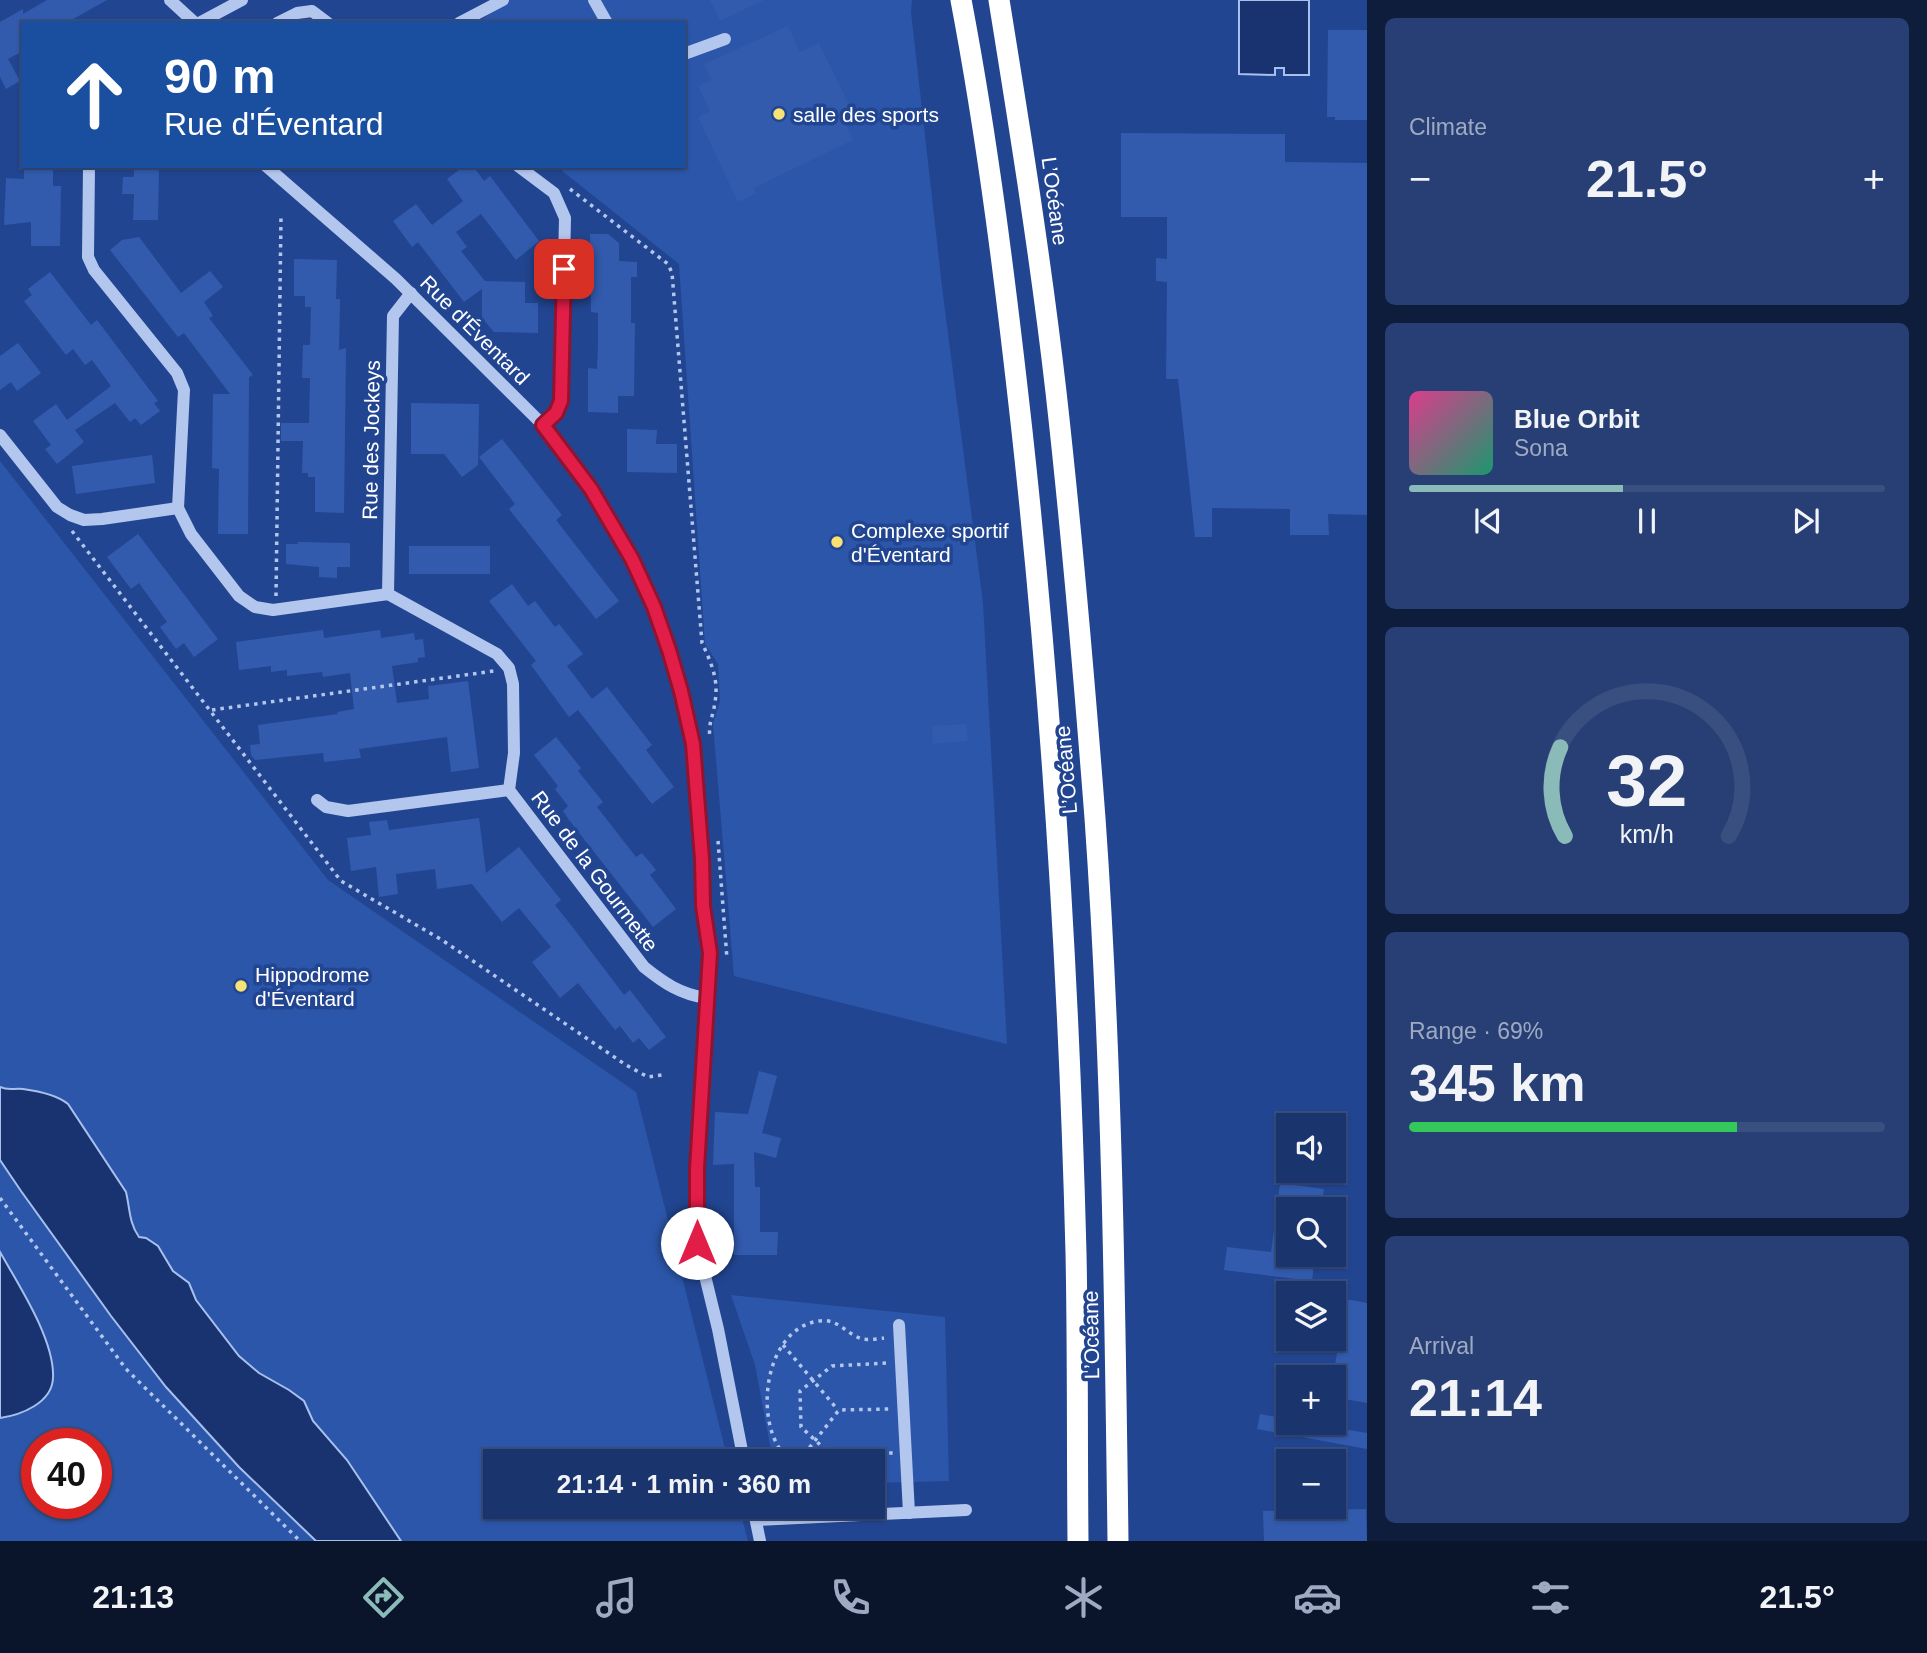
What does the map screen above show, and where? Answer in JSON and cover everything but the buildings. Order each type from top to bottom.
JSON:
[{"type":"highway","name":"L’Océane","points":[[961,0],[985,149],[1014,363],[1031,515],[1052,768],[1067,1023],[1076,1255],[1078,1541]]},
{"type":"highway","name":"L’Océane","points":[[999,0],[1025,162],[1056,394],[1095,820],[1114,1253],[1118,1541]]},
{"type":"street","points":[[170,0],[195,21]]},
{"type":"street","points":[[201,21],[242,0]]},
{"type":"street","points":[[304,0],[312,11],[325,21]]},
{"type":"street","points":[[464,21],[503,0]]},
{"type":"street","points":[[594,0],[606,21]]},
{"type":"street","points":[[281,21],[297,13],[312,11]]},
{"type":"street","points":[[686,53],[725,39]]},
{"type":"street","points":[[89,168],[88,257],[94,270],[177,373],[184,390],[178,508],[191,534],[239,596],[255,607],[273,610],[388,594]]},
{"type":"street","name":"Rue d'Éventard","points":[[268,168],[411,293],[543,425],[591,489],[632,559],[654,607],[681,691],[694,757],[703,906],[710,953],[697,1169],[697,1243],[718,1329],[742,1449]]},
{"type":"street","points":[[520,168],[554,193],[565,218],[561,401],[556,413],[543,425]]},
{"type":"street","name":"Rue des Jockeys","points":[[388,594],[393,316],[411,293]]},
{"type":"street","points":[[0,435],[57,507],[70,515],[84,520],[102,519],[178,508]]},
{"type":"street","name":"Rue de la Gourmette","points":[[388,594],[497,654],[509,668],[513,684],[514,753],[509,790],[644,967],[670,988],[706,998]]},
{"type":"street","points":[[317,800],[327,807],[348,811],[509,790]]},
{"type":"street","points":[[899,1325],[909,1513]]},
{"type":"street","points":[[885,1513],[966,1510]]},
{"type":"street","points":[[756,1519],[760,1541]]},
{"type":"path","points":[[562,183],[668,264],[672,273],[702,643],[714,669],[716,701],[708,724],[710,751]]},
{"type":"path","points":[[276,602],[281,216]]},
{"type":"path","points":[[72,528],[72,534],[212,710],[253,769],[341,881],[442,940],[626,1065],[648,1076],[662,1075]]},
{"type":"path","points":[[212,710],[499,671]]},
{"type":"path","points":[[291,817],[297,810]]},
{"type":"path","points":[[718,833],[728,955],[726,962]]},
{"type":"path","points":[[0,1198],[126,1369],[300,1541]]},
{"type":"path","points":[[778,1449],[771,1431],[768,1399],[770,1375],[776,1354],[803,1325],[820,1320],[835,1321],[862,1339],[900,1338]]},
{"type":"path","points":[[783,1345],[839,1410],[903,1409]]},
{"type":"path","points":[[901,1363],[832,1366],[800,1391],[801,1427],[830,1454],[906,1453]]},
{"type":"path","points":[[808,1449],[839,1410]]},
{"type":"shaded area","name":"Complexe sportif d'Éventard","points":[[508,0],[912,0],[911,12],[943,295],[983,603],[1007,1044],[734,976],[713,724],[720,701],[718,664],[705,644],[679,264],[559,168],[686,168],[686,21],[480,21]]},
{"type":"shaded area","points":[[1239,0],[1309,0],[1309,75],[1284,75],[1284,68],[1275,68],[1275,75],[1239,74]]},
{"type":"shaded area","name":"Hippodrome d'Éventard","points":[[0,461],[328,880],[636,1092],[725,1449],[483,1449],[483,1519],[742,1519],[748,1541],[0,1541]]},
{"type":"shaded area","points":[[0,1087],[41,1092],[68,1104],[126,1192],[132,1221],[139,1237],[158,1246],[173,1271],[189,1283],[196,1300],[239,1356],[259,1373],[304,1401],[313,1421],[347,1460],[401,1541],[316,1541],[239,1467],[166,1387],[111,1316],[0,1160]]},
{"type":"shaded area","points":[[0,1252],[42,1330],[52,1363],[53,1378],[51,1387],[41,1401],[26,1411],[0,1418]]},
{"type":"shaded area","points":[[731,1295],[945,1317],[949,1481],[885,1483],[885,1449],[771,1449],[755,1365]]},
{"type":"place","name":"salle des sports","points":[[779,114]]},
{"type":"place","name":"Complexe sportif d'Éventard","points":[[837,542]]},
{"type":"place","name":"Hippodrome d'Éventard","points":[[241,986]]},
{"type":"route","points":[[564,269],[561,401],[556,413],[543,425],[591,489],[632,559],[654,607],[669,650],[693,744],[703,906],[710,953],[697,1169],[697,1243]]}]
